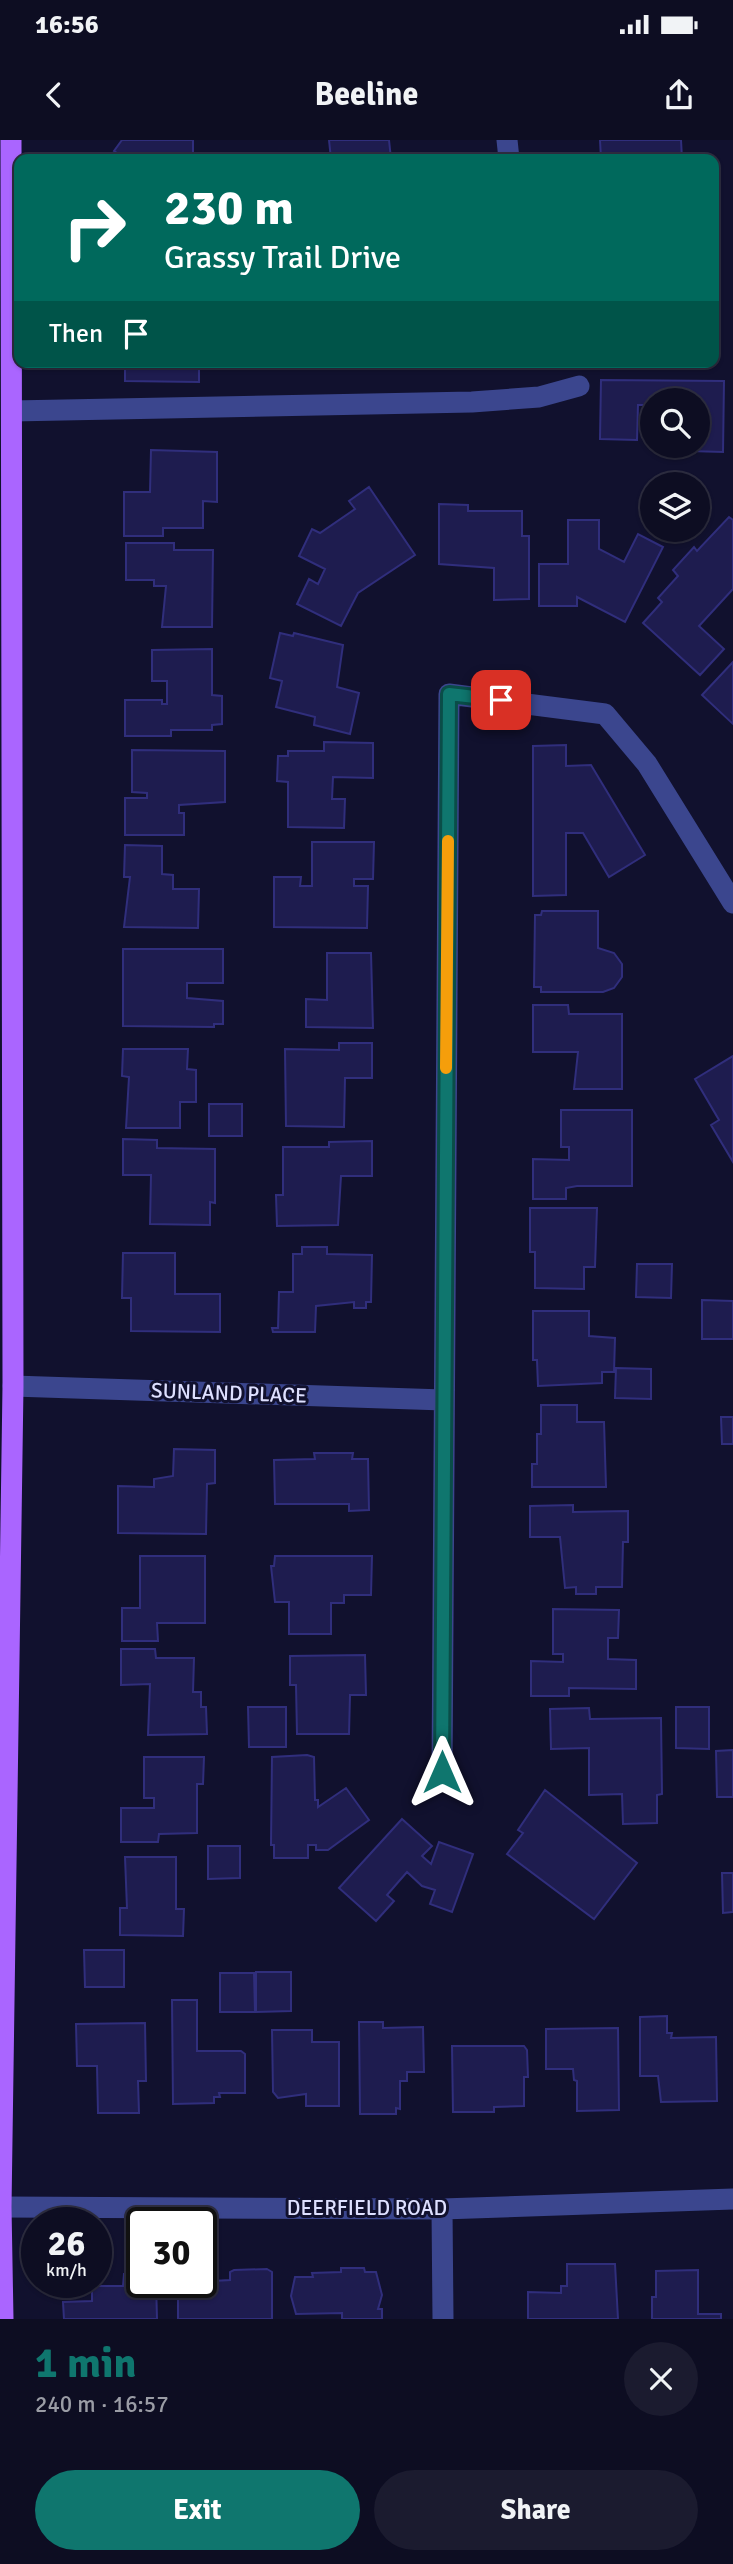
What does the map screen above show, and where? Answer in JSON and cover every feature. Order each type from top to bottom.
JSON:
[{"type":"main road","points":[[3,2319],[1,2207],[13,1386],[11,140]]},
{"type":"street","points":[[12,411],[472,402],[539,397],[579,386]]},
{"type":"street","points":[[442,1772],[449,694],[605,714],[647,764],[733,903]]},
{"type":"street","name":"SUNLAND PLACE","points":[[13,1386],[444,1400]]},
{"type":"street","name":"DEERFIELD ROAD","points":[[1,2207],[442,2209],[733,2199]]},
{"type":"street","points":[[442,2209],[443,2319]]},
{"type":"building","points":[[122,140],[193,140],[193,154],[119,154],[114,151]]},
{"type":"building","points":[[329,140],[389,140],[390,154],[330,154]]},
{"type":"building","points":[[600,140],[681,140],[682,154],[601,154]]},
{"type":"building","points":[[125,368],[199,368],[199,382],[125,381]]},
{"type":"building","points":[[601,380],[724,381],[723,452],[710,452],[710,388],[640,388],[637,440],[600,439]]},
{"type":"building","points":[[151,450],[217,452],[217,502],[203,501],[203,528],[163,528],[163,536],[124,536],[124,492],[150,492]]},
{"type":"building","points":[[369,487],[415,555],[358,593],[341,626],[297,604],[309,579],[318,584],[325,569],[299,556],[312,529],[320,533],[355,509],[349,501]]},
{"type":"building","points":[[439,504],[468,505],[468,511],[522,511],[522,536],[529,536],[529,599],[494,600],[494,568],[439,564]]},
{"type":"building","points":[[729,517],[733,520],[733,589],[699,626],[724,649],[700,675],[643,623],[662,602],[658,598],[678,576],[673,570],[694,547],[697,551],[705,542],[710,542],[710,537]]},
{"type":"building","points":[[568,520],[599,520],[599,549],[624,562],[638,534],[640,542],[653,542],[663,547],[625,622],[577,597],[577,606],[539,606],[539,564],[568,564]]},
{"type":"building","points":[[126,543],[174,543],[174,550],[213,550],[212,627],[162,627],[166,586],[154,586],[154,580],[126,580]]},
{"type":"building","points":[[280,633],[293,636],[294,633],[343,645],[337,687],[359,693],[350,734],[314,725],[315,717],[276,707],[282,681],[270,678]]},
{"type":"building","points":[[212,649],[212,695],[222,696],[222,724],[212,725],[212,730],[171,730],[171,736],[125,736],[125,700],[162,700],[162,704],[167,704],[167,681],[152,681],[152,650]]},
{"type":"building","points":[[733,662],[733,724],[702,695]]},
{"type":"building","points":[[324,742],[373,743],[373,778],[333,777],[332,799],[345,799],[344,828],[288,827],[288,782],[277,781],[278,756],[288,756],[288,751],[324,751]]},
{"type":"building","points":[[566,745],[566,766],[591,765],[645,855],[609,877],[583,833],[566,833],[566,895],[533,896],[533,746]]},
{"type":"building","points":[[132,750],[225,751],[225,802],[179,805],[179,813],[184,813],[184,835],[125,835],[125,798],[147,798],[147,793],[132,792]]},
{"type":"building","points":[[312,842],[374,842],[373,879],[354,879],[354,886],[368,886],[367,928],[274,927],[274,877],[301,877],[300,886],[312,886]]},
{"type":"building","points":[[125,845],[162,846],[162,874],[173,875],[173,889],[199,889],[198,928],[124,927],[130,877],[124,877]]},
{"type":"building","points":[[542,911],[598,911],[598,948],[614,953],[622,964],[622,977],[614,988],[603,992],[541,992],[541,987],[534,987],[535,915],[541,915]]},
{"type":"building","points":[[123,949],[223,949],[223,983],[187,983],[187,998],[223,1001],[223,1024],[214,1024],[214,1027],[123,1026]]},
{"type":"building","points":[[327,953],[371,953],[373,1028],[306,1027],[306,999],[327,1000]]},
{"type":"building","points":[[533,1005],[568,1005],[569,1014],[622,1014],[622,1089],[574,1089],[578,1052],[533,1052]]},
{"type":"building","points":[[339,1043],[372,1043],[372,1078],[345,1078],[344,1127],[286,1126],[285,1049],[339,1050]]},
{"type":"building","points":[[123,1049],[188,1049],[187,1069],[196,1070],[196,1102],[180,1102],[180,1128],[126,1128],[129,1077],[122,1076]]},
{"type":"building","points":[[733,1056],[733,1162],[711,1125],[719,1120],[695,1079]]},
{"type":"building","points":[[209,1104],[242,1104],[242,1136],[209,1136]]},
{"type":"building","points":[[561,1110],[632,1110],[632,1186],[577,1186],[566,1188],[566,1199],[533,1199],[533,1159],[569,1160],[569,1147],[561,1147]]},
{"type":"building","points":[[123,1139],[157,1140],[157,1148],[215,1149],[215,1203],[210,1202],[210,1225],[150,1224],[151,1175],[123,1175]]},
{"type":"building","points":[[372,1141],[372,1176],[341,1176],[338,1225],[277,1226],[276,1195],[283,1195],[283,1147],[329,1147],[329,1142]]},
{"type":"building","points":[[530,1208],[597,1208],[595,1267],[584,1267],[584,1289],[535,1288],[535,1252],[530,1252]]},
{"type":"building","points":[[302,1247],[327,1247],[327,1254],[372,1255],[371,1302],[366,1302],[366,1308],[354,1308],[354,1302],[316,1306],[315,1332],[273,1332],[272,1328],[278,1328],[279,1292],[293,1292],[293,1254],[302,1254]]},
{"type":"building","points":[[123,1253],[175,1253],[175,1294],[220,1294],[220,1332],[131,1331],[131,1298],[122,1298]]},
{"type":"building","points":[[637,1264],[672,1264],[671,1298],[636,1297]]},
{"type":"building","points":[[702,1300],[733,1301],[733,1339],[702,1339]]},
{"type":"building","points":[[533,1311],[589,1311],[589,1336],[615,1338],[614,1372],[602,1372],[602,1383],[538,1386],[537,1360],[533,1360]]},
{"type":"building","points":[[616,1368],[651,1369],[651,1399],[615,1398]]},
{"type":"building","points":[[541,1405],[577,1405],[577,1422],[604,1422],[606,1487],[532,1487],[532,1464],[537,1464],[537,1434],[541,1434]]},
{"type":"building","points":[[721,1417],[733,1417],[733,1444],[722,1444]]},
{"type":"building","points":[[174,1449],[215,1450],[215,1483],[207,1484],[206,1534],[118,1533],[118,1486],[154,1487],[154,1479],[173,1476]]},
{"type":"building","points":[[314,1453],[353,1453],[352,1459],[368,1459],[369,1510],[349,1511],[349,1504],[275,1504],[274,1460],[315,1459]]},
{"type":"building","points":[[573,1505],[573,1512],[628,1511],[628,1542],[623,1542],[622,1587],[596,1587],[596,1594],[576,1594],[576,1587],[565,1588],[560,1537],[530,1537],[530,1506]]},
{"type":"building","points":[[140,1556],[205,1556],[205,1623],[157,1623],[158,1641],[122,1641],[122,1608],[140,1608]]},
{"type":"building","points":[[275,1556],[372,1556],[371,1595],[344,1595],[344,1603],[331,1603],[331,1634],[289,1634],[289,1602],[275,1602],[271,1566],[274,1566]]},
{"type":"building","points":[[553,1609],[619,1610],[618,1638],[608,1638],[608,1659],[636,1660],[636,1689],[569,1688],[569,1696],[531,1696],[531,1661],[563,1662],[563,1654],[553,1654]]},
{"type":"building","points":[[121,1649],[155,1649],[156,1658],[194,1658],[193,1692],[201,1692],[201,1707],[206,1707],[207,1734],[148,1735],[150,1684],[121,1685]]},
{"type":"building","points":[[365,1655],[366,1695],[350,1695],[349,1734],[297,1734],[296,1685],[290,1685],[290,1656]]},
{"type":"building","points":[[248,1707],[286,1707],[286,1747],[249,1747]]},
{"type":"building","points":[[676,1707],[709,1707],[709,1749],[676,1748]]},
{"type":"building","points":[[589,1708],[590,1719],[661,1718],[662,1794],[657,1795],[657,1823],[623,1824],[622,1794],[589,1795],[589,1748],[551,1749],[550,1709]]},
{"type":"building","points":[[733,1750],[733,1797],[717,1797],[716,1751]]},
{"type":"building","points":[[144,1757],[204,1757],[203,1784],[197,1784],[197,1833],[159,1834],[158,1842],[121,1842],[121,1808],[154,1808],[154,1798],[144,1798]]},
{"type":"building","points":[[272,1757],[314,1757],[315,1800],[318,1800],[318,1807],[346,1788],[369,1820],[328,1850],[316,1850],[316,1845],[308,1845],[308,1858],[274,1858],[274,1845],[271,1845]]},
{"type":"building","points":[[545,1790],[637,1863],[594,1919],[507,1854],[523,1833],[518,1830]]},
{"type":"building","points":[[402,1819],[432,1846],[422,1856],[431,1864],[439,1842],[473,1854],[452,1912],[430,1904],[435,1890],[422,1886],[407,1872],[387,1895],[394,1901],[376,1921],[339,1888]]},
{"type":"building","points":[[208,1846],[240,1846],[240,1878],[208,1879]]},
{"type":"building","points":[[125,1857],[176,1857],[176,1909],[184,1909],[183,1936],[120,1935],[120,1908],[127,1908]]},
{"type":"building","points":[[722,1873],[733,1873],[733,1912],[723,1913]]},
{"type":"building","points":[[84,1950],[124,1950],[124,1987],[85,1987]]},
{"type":"building","points":[[256,1972],[291,1972],[291,2011],[256,2012]]},
{"type":"building","points":[[220,1973],[254,1973],[255,2012],[220,2012]]},
{"type":"building","points":[[172,2000],[197,2000],[197,2051],[241,2051],[245,2054],[245,2093],[219,2093],[220,2097],[214,2097],[214,2103],[173,2104]]},
{"type":"building","points":[[667,2016],[667,2033],[672,2033],[671,2038],[716,2037],[717,2101],[661,2102],[658,2076],[640,2076],[640,2017]]},
{"type":"building","points":[[359,2022],[383,2022],[383,2028],[423,2027],[424,2072],[407,2072],[407,2081],[400,2081],[400,2109],[396,2108],[396,2114],[360,2114]]},
{"type":"building","points":[[145,2023],[146,2081],[138,2081],[139,2113],[98,2113],[97,2066],[77,2066],[76,2024]]},
{"type":"building","points":[[618,2028],[619,2110],[577,2111],[577,2081],[574,2080],[573,2069],[546,2069],[546,2029]]},
{"type":"building","points":[[272,2030],[312,2030],[312,2042],[339,2042],[339,2106],[306,2106],[306,2094],[278,2098],[273,2092]]},
{"type":"building","points":[[452,2046],[524,2046],[527,2050],[528,2077],[524,2077],[524,2106],[494,2107],[494,2112],[453,2112]]},
{"type":"building","points":[[567,2264],[615,2264],[618,2319],[528,2319],[528,2292],[561,2293],[561,2286],[567,2286]]},
{"type":"building","points":[[341,2268],[364,2268],[365,2272],[376,2272],[382,2295],[378,2309],[382,2309],[382,2319],[342,2319],[342,2313],[296,2314],[291,2296],[295,2277],[313,2277],[312,2273],[341,2272]]},
{"type":"building","points":[[267,2269],[272,2272],[272,2319],[178,2319],[178,2298],[217,2298],[217,2281],[230,2280],[230,2272]]},
{"type":"building","points":[[698,2270],[698,2314],[721,2314],[721,2319],[652,2319],[652,2297],[656,2297],[656,2271]]},
{"type":"building","points":[[126,2274],[126,2298],[156,2298],[157,2319],[64,2319],[63,2302],[112,2298],[112,2286],[123,2286]]},
{"type":"slow traffic","points":[[446,1068],[448,841]]},
{"type":"route","points":[[442,1772],[449,694],[501,700]]}]
